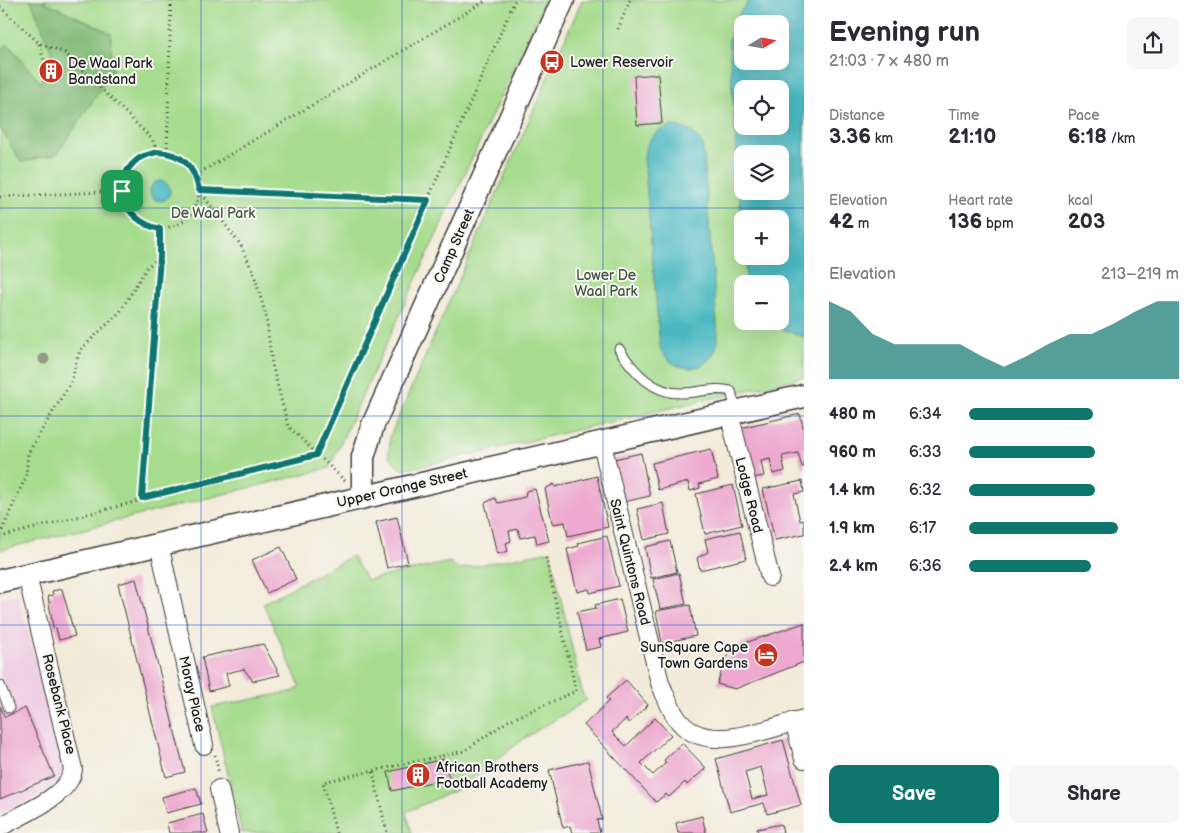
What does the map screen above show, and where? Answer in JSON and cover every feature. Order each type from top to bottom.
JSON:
[{"type":"street","name":"Camp Street","points":[[363,496],[363,457],[373,425],[563,0]]},
{"type":"street","name":"Upper Orange Street","points":[[0,581],[804,396]]},
{"type":"street","name":"Lodge Road","points":[[732,412],[746,486],[770,577]]},
{"type":"street","name":"Saint Quintons Road","points":[[602,444],[660,683],[669,705],[680,722],[701,737],[725,739],[799,720]]},
{"type":"street","name":"Moray Place","points":[[159,544],[204,745]]},
{"type":"street","name":"Rosebank Place","points":[[0,826],[60,792],[70,782],[73,769],[27,575]]},
{"type":"street","points":[[799,720],[804,759]]},
{"type":"street","points":[[219,789],[229,833]]},
{"type":"lane","points":[[619,349],[638,375],[666,392],[683,393],[722,388],[731,391],[732,412]]},
{"type":"lane","points":[[0,685],[9,708]]},
{"type":"path","points":[[167,152],[171,0]]},
{"type":"path","points":[[196,175],[487,0]]},
{"type":"path","points":[[316,455],[515,0]]},
{"type":"path","points":[[618,30],[630,0]]},
{"type":"path","points":[[0,7],[39,43],[65,53],[152,139],[157,152]]},
{"type":"path","points":[[39,43],[46,67]]},
{"type":"path","points":[[157,152],[167,152],[185,160],[196,175],[199,190],[196,205],[188,218],[175,226],[160,229],[146,226],[134,217],[125,205],[122,191],[127,172],[139,158],[157,152]]},
{"type":"path","points":[[199,190],[428,200]]},
{"type":"path","points":[[199,190],[240,244],[254,274],[266,316],[272,364],[288,426],[316,455],[363,496]]},
{"type":"path","points":[[0,197],[122,191]]},
{"type":"path","points":[[142,498],[160,257],[160,229]]},
{"type":"path","points":[[0,536],[26,476],[28,453],[70,382],[80,350],[120,312],[147,268],[160,257]]},
{"type":"path","points":[[0,536],[142,498],[316,455]]},
{"type":"path","points":[[336,833],[323,782],[464,751],[508,721],[576,690],[544,554]]},
{"type":"path","name":"Moray Place","points":[[204,745],[212,744],[221,781],[219,789]]},
{"type":"path","points":[[373,772],[387,833]]},
{"type":"shaded area","points":[[17,594],[65,763],[65,777],[55,788],[0,813],[0,598]]},
{"type":"green space","name":"De Waal Park","points":[[0,0],[545,0],[329,468],[0,550]]},
{"type":"green space","points":[[31,0],[41,0],[111,33],[112,72],[57,154],[21,162],[0,128],[0,51],[8,44],[41,83],[52,53]]},
{"type":"green space","name":"Lower De Waal Park","points":[[582,0],[804,0],[804,377],[413,468],[399,468],[389,456],[390,436]]},
{"type":"green space","points":[[550,551],[583,696],[587,700],[525,738],[458,789],[406,812],[412,833],[242,833],[212,707],[295,691],[300,686],[263,603],[352,556],[367,580],[450,562],[459,569]]},
{"type":"water","points":[[750,0],[804,0],[804,337],[784,330],[789,330],[789,275],[746,275],[745,265],[789,265],[789,210],[740,210],[740,200],[789,200],[789,145],[736,145],[735,135],[789,135],[789,80],[734,80],[734,115],[729,41],[734,27],[734,70],[789,70],[789,15],[738,15]]},
{"type":"water","points":[[672,126],[690,132],[703,146],[718,336],[716,348],[711,358],[695,368],[685,368],[676,365],[667,358],[660,348],[644,158],[646,146],[652,137],[661,130]]},
{"type":"water","points":[[160,181],[167,184],[170,191],[167,198],[160,201],[153,198],[150,191],[153,184]]},
{"type":"building","name":"De Waal Park Bandstand","points":[[51,64],[56,66],[58,71],[56,76],[51,78],[46,76],[44,71],[46,66]]},
{"type":"building","points":[[658,74],[662,123],[637,125],[634,76]]},
{"type":"building","points":[[800,414],[804,431],[804,467],[802,467],[798,453],[782,456],[785,471],[773,474],[770,459],[761,461],[764,476],[751,478],[740,428]]},
{"type":"building","points":[[711,449],[718,479],[699,484],[700,488],[690,491],[688,482],[658,490],[652,463]]},
{"type":"building","points":[[641,453],[650,496],[619,503],[610,460]]},
{"type":"building","points":[[597,476],[608,527],[568,536],[565,522],[553,524],[552,522],[545,489],[554,484],[555,487]]},
{"type":"building","points":[[802,481],[804,492],[794,494],[800,521],[804,520],[804,534],[775,540],[763,489]]},
{"type":"building","points":[[733,485],[742,525],[705,534],[696,494]]},
{"type":"building","points":[[535,489],[549,541],[537,544],[535,535],[520,538],[518,529],[509,531],[511,541],[506,543],[508,551],[497,554],[485,503],[495,498],[498,503],[525,497],[526,491]]},
{"type":"building","points":[[663,503],[669,534],[644,540],[637,509]]},
{"type":"building","points":[[397,517],[408,563],[387,568],[376,522]]},
{"type":"building","points":[[740,531],[746,559],[700,570],[697,558],[708,552],[705,539]]},
{"type":"building","points":[[607,536],[619,586],[590,593],[589,589],[577,592],[567,549],[579,546],[578,543]]},
{"type":"building","points":[[670,541],[677,572],[651,578],[645,547]]},
{"type":"building","points":[[281,547],[296,579],[267,593],[252,560]]},
{"type":"building","points":[[679,573],[686,604],[660,609],[653,579]]},
{"type":"building","points":[[136,579],[185,772],[166,777],[118,584]]},
{"type":"building","points":[[62,589],[75,636],[59,640],[56,628],[53,627],[48,596],[53,595],[52,591]]},
{"type":"building","points":[[620,599],[628,632],[599,639],[601,647],[586,650],[577,612],[596,608],[595,605]]},
{"type":"building","points":[[690,605],[696,636],[662,643],[656,611]]},
{"type":"building","name":"SunSquare Cape Town Gardens","points":[[804,623],[804,662],[735,689],[717,684],[730,648]]},
{"type":"building","points":[[263,644],[280,675],[253,681],[244,669],[226,673],[229,686],[209,691],[202,657]]},
{"type":"building","points":[[626,680],[648,705],[629,723],[626,719],[612,732],[626,746],[655,718],[671,735],[641,763],[653,775],[666,763],[664,760],[682,743],[706,768],[687,785],[685,782],[669,797],[666,794],[656,802],[584,725],[609,701],[606,698]]},
{"type":"building","points":[[0,706],[5,717],[25,708],[54,776],[0,799]]},
{"type":"building","points":[[783,740],[801,805],[767,814],[764,803],[730,812],[716,759]],"holes":[[[761,767],[768,795],[752,799],[745,772]]]},
{"type":"building","name":"African Brothers Football Academy","points":[[444,759],[449,778],[392,791],[388,772]]},
{"type":"building","points":[[588,761],[602,819],[597,820],[600,833],[572,833],[570,826],[563,828],[549,770]]},
{"type":"building","points":[[196,788],[201,804],[166,813],[162,797]]},
{"type":"building","points":[[203,814],[208,833],[169,833],[167,823]]},
{"type":"building","points":[[702,816],[706,833],[678,833],[676,823]]},
{"type":"building","points":[[781,824],[783,833],[758,833],[757,829]]},
{"type":"place","name":"Lower Reservoir","points":[[552,62]]},
{"type":"place","name":"De Waal Park Bandstand","points":[[51,71]]},
{"type":"place","name":"SunSquare Cape Town Gardens","points":[[766,655]]},
{"type":"place","name":"African Brothers Football Academy","points":[[418,775]]},
{"type":"route","points":[[157,152],[167,152],[177,155],[192,167],[199,190],[428,200],[316,455],[142,498],[160,257],[160,229],[146,226],[134,217],[125,205],[122,191],[127,172],[139,158],[157,152]]}]
